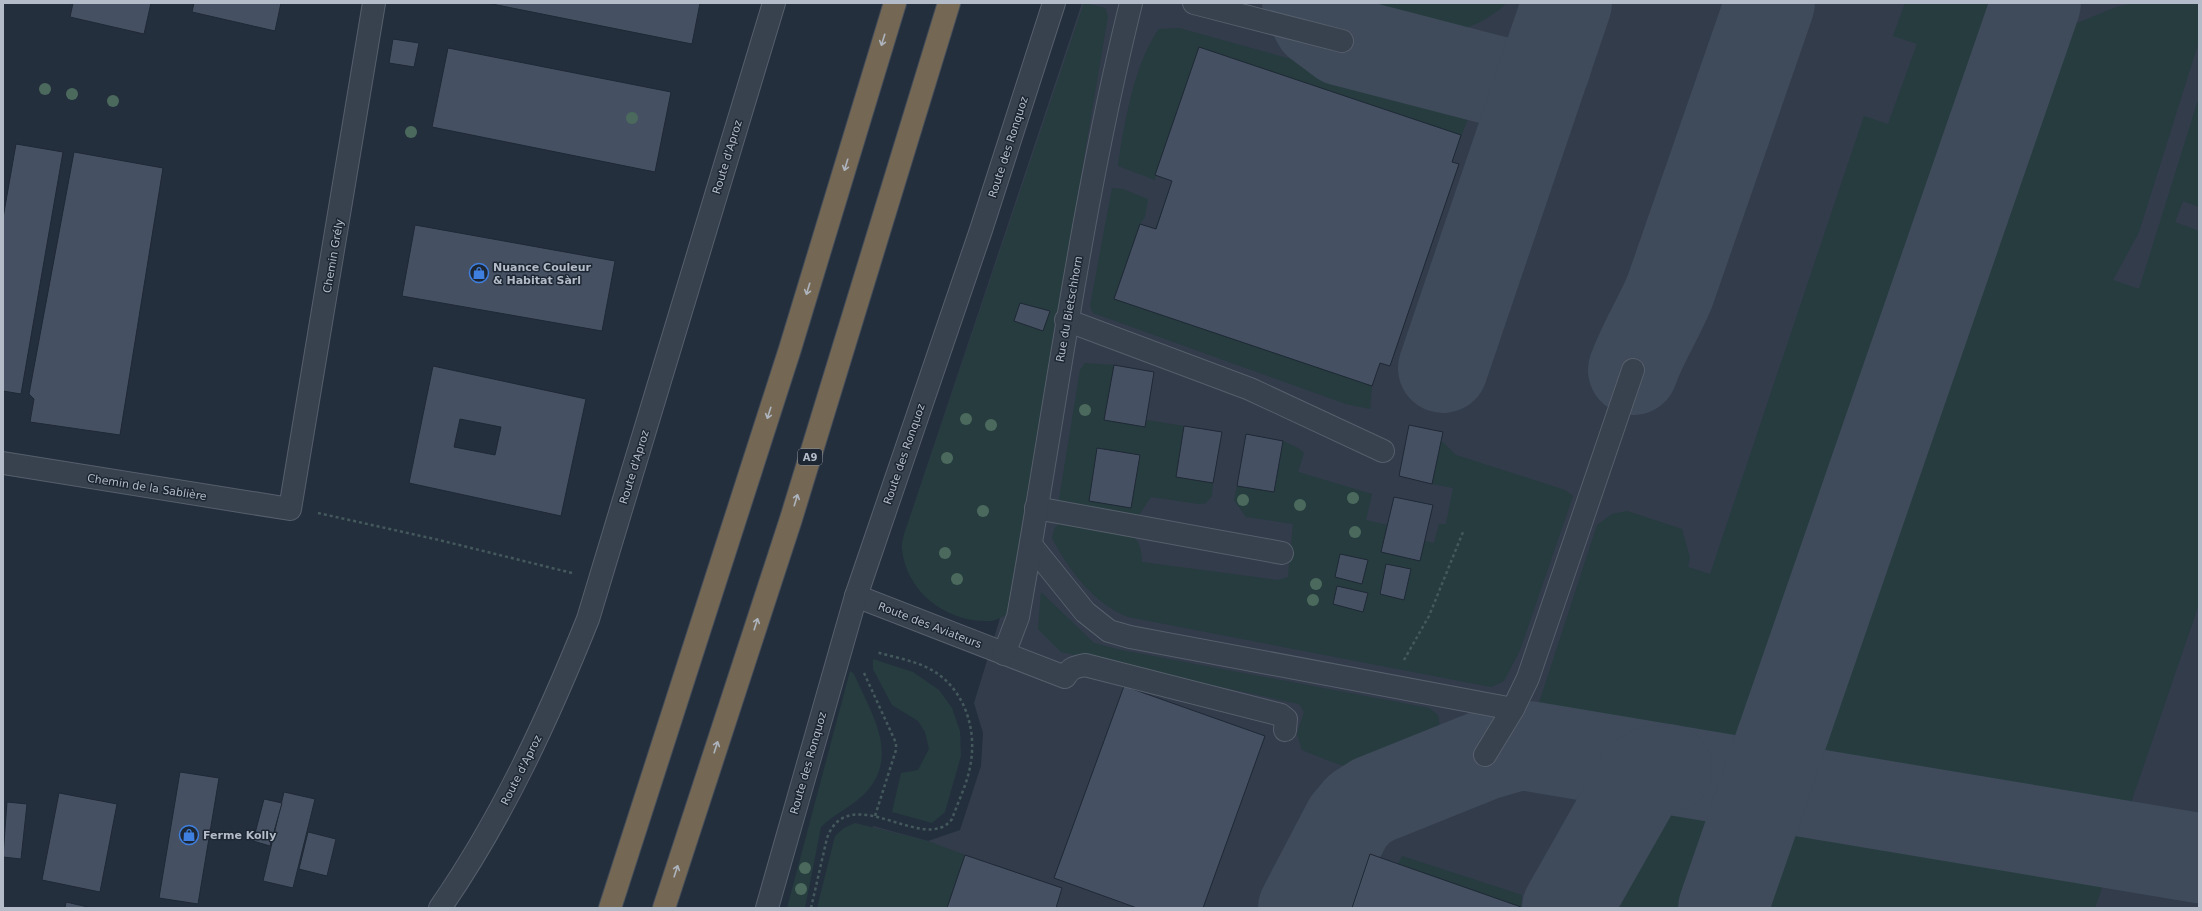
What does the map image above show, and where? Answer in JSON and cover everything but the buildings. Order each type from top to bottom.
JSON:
[{"type":"highway","points":[[610,908],[787,356],[895,3]]},
{"type":"highway","name":"A9","points":[[664,908],[791,519],[949,3]]},
{"type":"street","name":"Chemin Grély","points":[[290,509],[374,3]]},
{"type":"street","name":"Route d'Aproz","points":[[440,908],[487,835],[535,744],[555,702],[588,619],[774,3]]},
{"type":"street","name":"Route des Ronquoz","points":[[767,908],[856,596],[980,230],[1054,3]]},
{"type":"street","name":"Rue du Bietschhorn","points":[[1012,657],[1066,320],[1112,86],[1131,3]]},
{"type":"street","points":[[1194,3],[1342,40]]},
{"type":"street","points":[[1066,320],[1250,389],[1383,451]]},
{"type":"street","points":[[1485,755],[1513,708],[1528,678],[1633,370]]},
{"type":"street","name":"Chemin de la Sablière","points":[[3,463],[290,509]]},
{"type":"street","points":[[1036,508],[1282,553]]},
{"type":"street","points":[[1031,545],[1085,612],[1109,631],[1130,637],[1513,708]]},
{"type":"street","name":"Route des Aviateurs","points":[[856,596],[1065,677],[1074,667],[1085,666],[1281,715],[1286,718],[1285,730]]},
{"type":"path","points":[[290,509],[439,540],[573,573]]},
{"type":"path","points":[[1388,686],[1429,616],[1463,532]]},
{"type":"path","points":[[811,908],[831,828],[840,820],[850,815],[875,816],[925,830],[942,827],[949,824],[952,819],[968,776],[972,758],[970,722],[961,698],[952,686],[929,669],[876,652]]},
{"type":"path","points":[[862,669],[896,743],[896,750],[875,816]]},
{"type":"shaded area","points":[[1082,3],[2199,3],[2199,908],[845,908],[873,826],[928,841],[960,830],[981,766],[983,733],[974,703],[1000,618],[969,611],[909,520]]},
{"type":"green space","points":[[1084,3],[1105,8],[1108,16],[1007,614],[992,621],[974,620],[959,617],[944,610],[931,602],[920,591],[911,579],[905,565],[902,542]]},
{"type":"green space","points":[[1355,3],[1507,3],[1490,16],[1474,25],[1457,30],[1441,31],[1409,25],[1359,7]]},
{"type":"green space","points":[[1905,3],[2017,3],[1746,763],[1734,765],[1530,731],[1520,728],[1523,722],[1535,715],[1597,525],[1612,514],[1627,511],[1682,529],[1690,558],[1688,567],[1710,574],[1864,116],[1888,124],[1917,44],[1893,36]]},
{"type":"green space","points":[[2134,3],[2190,3],[2199,5],[2199,41],[2139,232],[2113,280],[2139,289],[2199,97],[2199,207],[2183,201],[2175,222],[2199,231],[2199,604],[2122,829],[2114,832],[1811,781],[1798,770],[2033,77],[2075,24],[2116,7]]},
{"type":"green space","points":[[1179,28],[1468,108],[1468,118],[1452,162],[1459,164],[1390,366],[1380,363],[1372,386],[1370,409],[1346,404],[1093,313],[1090,306],[1112,188],[1123,189],[1148,199],[1145,217],[1140,224],[1155,229],[1172,181],[1156,175],[1155,180],[1118,166],[1123,132],[1131,95],[1150,43],[1159,29]]},
{"type":"green space","points":[[1085,363],[1114,365],[1146,420],[1184,426],[1176,477],[1213,483],[1212,496],[1206,503],[1199,504],[1151,497],[1139,515],[1133,519],[1067,506],[1059,499],[1080,370]]},
{"type":"green space","points":[[1441,440],[1456,455],[1565,490],[1573,496],[1520,650],[1504,681],[1491,687],[1128,617],[1115,611],[1104,603],[1083,584],[1066,562],[1052,538],[1055,527],[1061,523],[1130,535],[1134,537],[1138,543],[1141,550],[1142,562],[1278,580],[1288,577],[1293,524],[1246,517],[1234,500],[1237,486],[1274,492],[1283,441],[1298,448],[1304,453],[1298,472],[1372,494],[1366,520],[1387,525],[1381,552],[1420,560],[1425,541],[1434,543],[1439,524],[1446,524],[1453,488],[1432,484]]},
{"type":"green space","points":[[1041,592],[1094,643],[1121,650],[1429,708],[1438,715],[1441,735],[1433,752],[1397,769],[1385,771],[1361,770],[1336,763],[1302,750],[1297,734],[1304,712],[1299,704],[1061,652],[1038,629]]},
{"type":"green space","points":[[873,659],[913,672],[939,690],[952,708],[960,731],[961,756],[945,812],[932,823],[892,812],[901,773],[918,770],[929,749],[925,732],[918,721],[892,705],[873,669]]},
{"type":"green space","points":[[850,671],[854,674],[879,732],[882,747],[881,762],[877,777],[867,791],[821,827],[805,908],[787,908]]},
{"type":"green space","points":[[1662,783],[1726,796],[1734,805],[1698,908],[1583,908],[1641,802],[1650,791]]},
{"type":"green space","points":[[1785,803],[2111,861],[2095,908],[1749,908]]},
{"type":"green space","points":[[855,823],[928,841],[965,855],[947,908],[817,908],[835,836],[844,828]]},
{"type":"green space","points":[[1402,856],[1522,895],[1521,907],[1398,864]]},
{"type":"taxiway","points":[[1307,3],[1318,23],[1342,41],[1512,85],[1527,82],[1546,66]]},
{"type":"taxiway","points":[[1443,368],[1567,3]]},
{"type":"taxiway","points":[[1633,370],[1641,350],[1670,291],[1770,3]]},
{"type":"taxiway","points":[[1723,908],[2036,3]]},
{"type":"taxiway","points":[[1303,908],[1348,822],[1359,809],[1373,800],[1485,755],[1516,746],[1528,746],[2199,858]]},
{"type":"taxiway","points":[[1567,908],[1640,779],[1652,771],[1667,769]]},
{"type":"place","name":"Nuance Couleur & Habitat Sàrl","points":[[479,273]]},
{"type":"place","name":"Ferme Kolly","points":[[189,835]]}]
